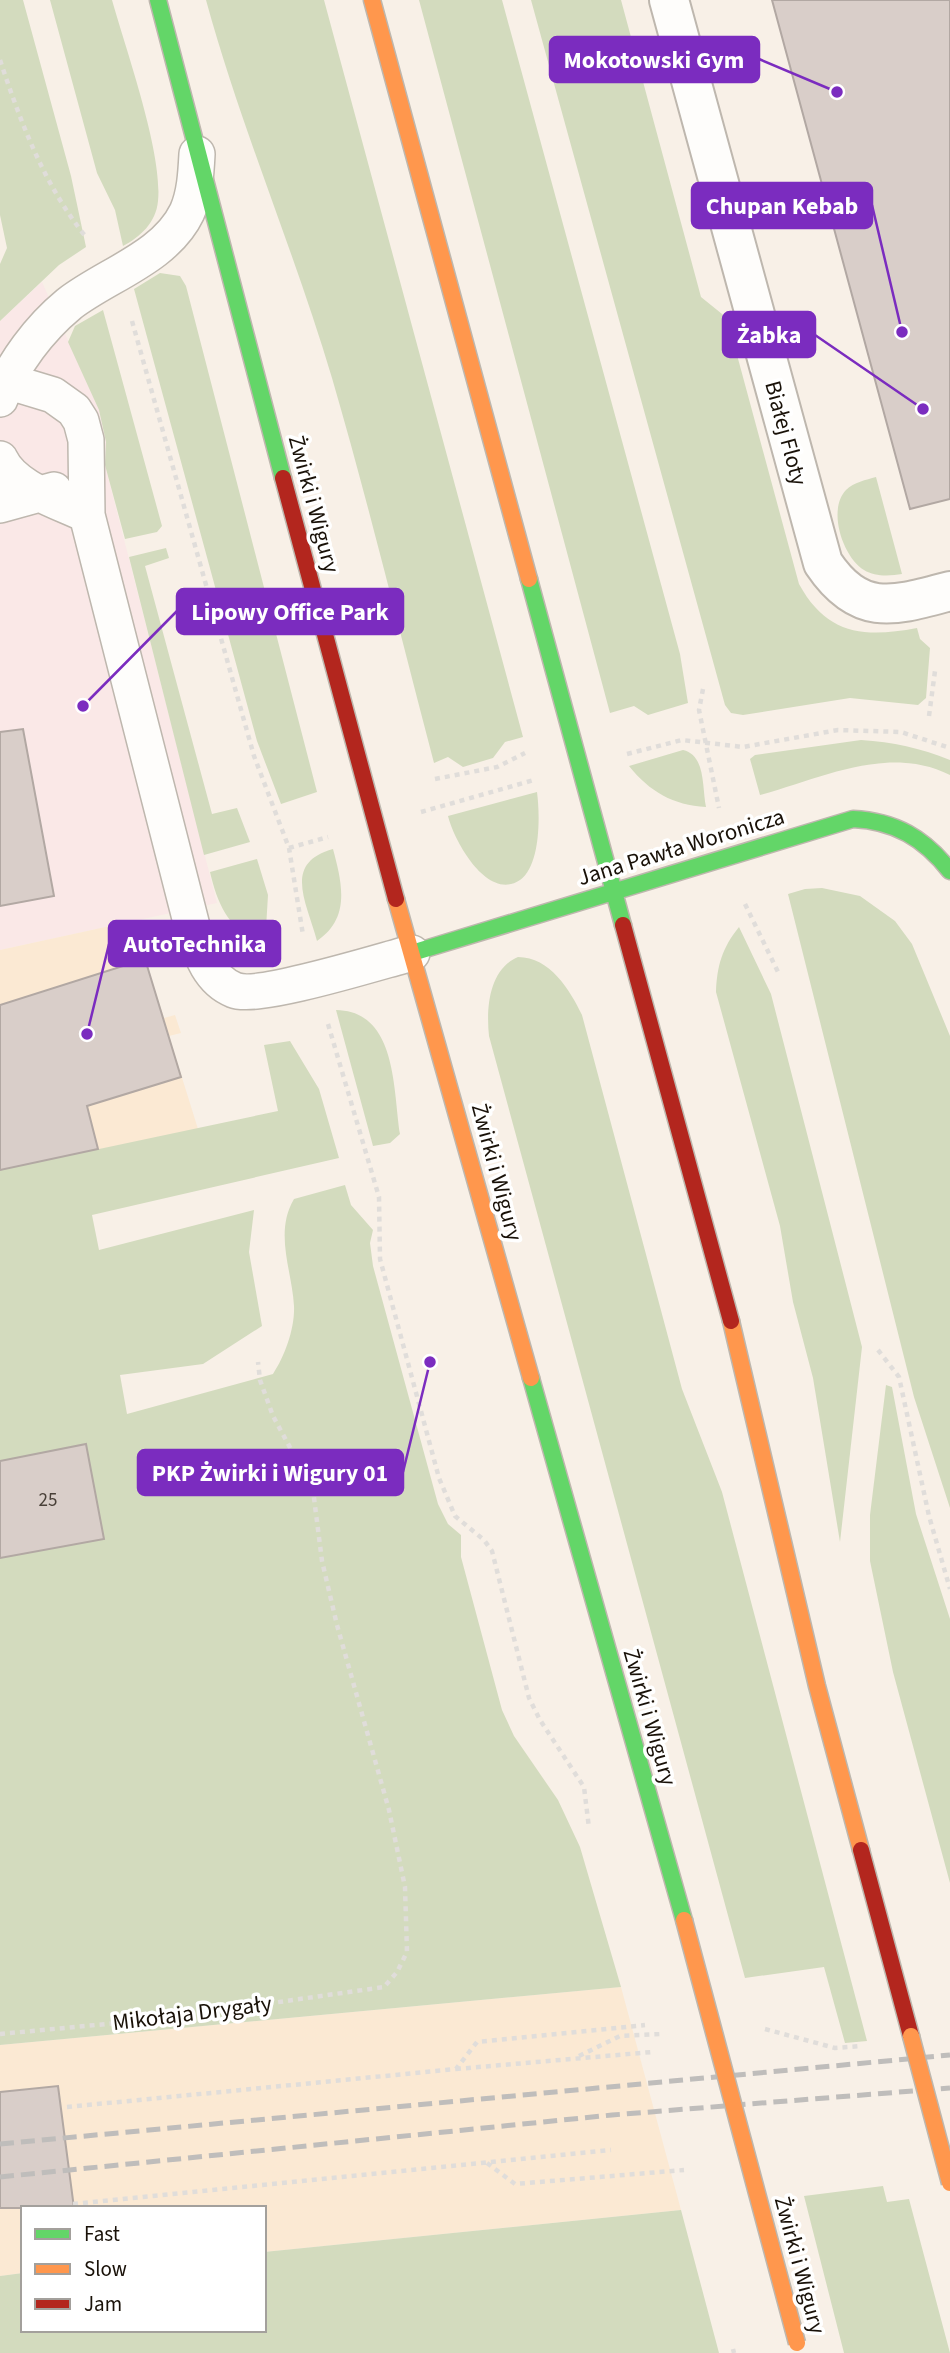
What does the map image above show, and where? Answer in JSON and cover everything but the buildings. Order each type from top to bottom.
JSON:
[{"type":"main road","name":"Żwirki i Wigury","points":[[158,0],[355,754],[535,1400],[684,1920],[799,2348]]},
{"type":"main road","points":[[372,0],[735,1335],[817,1686],[950,2183]]},
{"type":"main road","name":"Jana Pawła Woronicza","points":[[412,953],[853,819],[873,819],[895,824],[917,837],[950,872]]},
{"type":"street","name":"Białej Floty","points":[[669,0],[823,563],[837,584],[864,601],[887,606],[950,591]]},
{"type":"lane","points":[[197,144],[196,180],[187,212],[174,230],[158,247],[70,304],[38,336],[2,386],[53,395],[74,410],[81,421],[87,461],[87,515],[193,930],[212,974],[237,992],[314,979],[412,953]]},
{"type":"lane","points":[[0,459],[6,471],[87,515]]},
{"type":"lane","points":[[0,505],[47,495],[69,481],[87,461]]},
{"type":"path","points":[[0,60],[39,163],[65,211],[88,239]]},
{"type":"path","points":[[129,307],[254,756],[289,848],[305,946]]},
{"type":"path","points":[[929,716],[935,671]]},
{"type":"path","points":[[703,689],[699,710],[718,805]]},
{"type":"path","points":[[617,756],[682,740],[743,747],[838,730],[901,732],[950,748]]},
{"type":"path","points":[[435,779],[497,766],[529,752]]},
{"type":"path","points":[[445,806],[535,779]]},
{"type":"path","points":[[289,848],[334,836]]},
{"type":"path","points":[[748,915],[779,975]]},
{"type":"path","points":[[327,1021],[379,1197],[380,1259],[439,1478],[455,1516],[484,1540],[492,1551],[529,1698],[540,1720],[584,1787],[589,1828]]},
{"type":"path","points":[[878,1350],[899,1377],[929,1516],[950,1589]]},
{"type":"path","name":"Mikołaja Drygały","points":[[0,2034],[160,2019],[384,1987],[397,1972],[407,1952],[405,1888],[389,1810],[322,1561],[313,1490],[269,1407],[258,1363]]},
{"type":"path","points":[[456,2068],[477,2042],[645,2025]]},
{"type":"path","points":[[67,2107],[579,2056],[613,2057],[652,2052]]},
{"type":"path","points":[[73,2204],[611,2150]]},
{"type":"path","points":[[487,2163],[515,2184],[684,2170]]},
{"type":"shaded area","points":[[42,282],[99,410],[106,442],[105,465],[217,903],[0,950],[0,321]]},
{"type":"shaded area","points":[[133,921],[164,1018],[175,1015],[181,1033],[169,1036],[198,1129],[0,1170],[0,950]]},
{"type":"shaded area","points":[[621,1987],[681,2210],[266,2252],[266,2206],[21,2206],[21,2273],[0,2276],[0,2045]]},
{"type":"green space","points":[[0,0],[23,0],[71,176],[86,247],[59,265],[0,321],[0,264],[7,248],[0,215]]},
{"type":"green space","points":[[50,0],[112,0],[134,73],[155,156],[158,201],[151,223],[123,246],[115,210],[97,173]]},
{"type":"green space","points":[[206,0],[324,0],[523,737],[505,742],[493,758],[463,767],[448,757],[434,763],[332,378],[235,95]]},
{"type":"green space","points":[[419,0],[502,0],[680,654],[688,703],[648,715],[634,706],[610,713]]},
{"type":"green space","points":[[531,0],[621,0],[701,297],[727,318],[799,584],[822,614],[849,629],[880,633],[917,628],[920,639],[930,648],[926,698],[918,705],[850,698],[743,715],[731,713],[725,705]]},
{"type":"green space","points":[[160,273],[180,276],[186,286],[317,792],[281,804],[257,741],[134,289]]},
{"type":"green space","points":[[103,310],[162,526],[157,532],[125,539],[105,465],[106,442],[99,410],[68,342],[75,326]]},
{"type":"green space","points":[[876,477],[902,574],[878,575],[864,570],[850,555],[840,533],[840,499],[849,487]]},
{"type":"green space","points":[[166,548],[169,558],[145,566],[212,814],[237,808],[250,842],[204,855],[129,557]]},
{"type":"green space","points":[[861,740],[906,746],[950,760],[950,775],[927,766],[879,763],[831,773],[760,795],[750,759],[755,755]]},
{"type":"green space","points":[[683,750],[696,758],[699,765],[706,807],[663,796],[645,783],[629,766]]},
{"type":"green space","points":[[537,792],[538,839],[532,863],[520,880],[508,885],[496,883],[474,866],[457,840],[448,816]]},
{"type":"green space","points":[[333,849],[341,887],[339,911],[328,932],[317,941],[304,899],[303,874],[317,855]]},
{"type":"green space","points":[[257,859],[268,895],[265,945],[243,933],[227,916],[217,896],[210,872]]},
{"type":"green space","points":[[822,888],[860,896],[895,921],[912,944],[950,1036],[950,1508],[914,1397],[788,894]]},
{"type":"green space","points":[[739,927],[771,994],[862,1347],[840,1542],[813,1378],[793,1302],[780,1226],[716,992],[722,958],[728,942]]},
{"type":"green space","points":[[518,957],[540,963],[558,977],[582,1015],[682,1389],[722,1492],[867,2041],[845,2043],[824,1967],[745,1978],[489,1036],[491,990],[501,970]]},
{"type":"green space","points":[[336,1010],[356,1014],[371,1023],[381,1038],[393,1075],[400,1134],[390,1143],[373,1146]]},
{"type":"green space","points":[[290,1041],[319,1089],[339,1158],[92,1215],[99,1250],[254,1210],[249,1252],[262,1326],[203,1364],[120,1375],[127,1414],[273,1374],[288,1342],[294,1315],[285,1238],[288,1212],[294,1199],[345,1185],[351,1205],[373,1230],[370,1243],[373,1266],[438,1504],[448,1524],[461,1535],[461,1557],[502,1710],[514,1736],[558,1800],[580,1847],[621,1987],[0,2045],[0,1170],[278,1111],[264,1045]]},
{"type":"green space","points":[[886,1385],[892,1387],[916,1514],[950,1619],[950,1883],[893,1672],[870,1561],[870,1515]]},
{"type":"green space","points":[[883,2186],[887,2202],[909,2199],[950,2353],[844,2353],[804,2196]]},
{"type":"green space","points":[[681,2210],[719,2353],[0,2353],[0,2276],[21,2273],[21,2332],[266,2332],[266,2252]]},
{"type":"railway","points":[[0,2144],[950,2055]]},
{"type":"railway","points":[[0,2177],[612,2115],[950,2088]]},
{"type":"traffic: fast","points":[[158,0],[283,478]]},
{"type":"traffic: fast","points":[[529,579],[623,925]]},
{"type":"traffic: fast","points":[[412,953],[853,819],[882,823],[908,833],[930,849],[950,871]]},
{"type":"traffic: fast","points":[[531,1378],[684,1920]]},
{"type":"traffic: slow","points":[[372,0],[529,579]]},
{"type":"traffic: slow","points":[[396,899],[531,1378]]},
{"type":"traffic: slow","points":[[731,1321],[817,1686],[861,1850]]},
{"type":"traffic: slow","points":[[684,1920],[797,2343]]},
{"type":"traffic: slow","points":[[911,2036],[950,2183]]},
{"type":"traffic: jam","points":[[283,478],[396,899]]},
{"type":"traffic: jam","points":[[623,925],[731,1321]]},
{"type":"traffic: jam","points":[[861,1850],[911,2036]]},
{"type":"place","name":"Mokotowski Gym","points":[[837,92]]},
{"type":"place","name":"Chupan Kebab","points":[[902,332]]},
{"type":"place","name":"Żabka","points":[[923,409]]},
{"type":"place","name":"Lipowy Office Park","points":[[83,706]]},
{"type":"place","name":"AutoTechnika","points":[[87,1034]]},
{"type":"place","name":"PKP Żwirki i Wigury 01","points":[[430,1362]]}]
